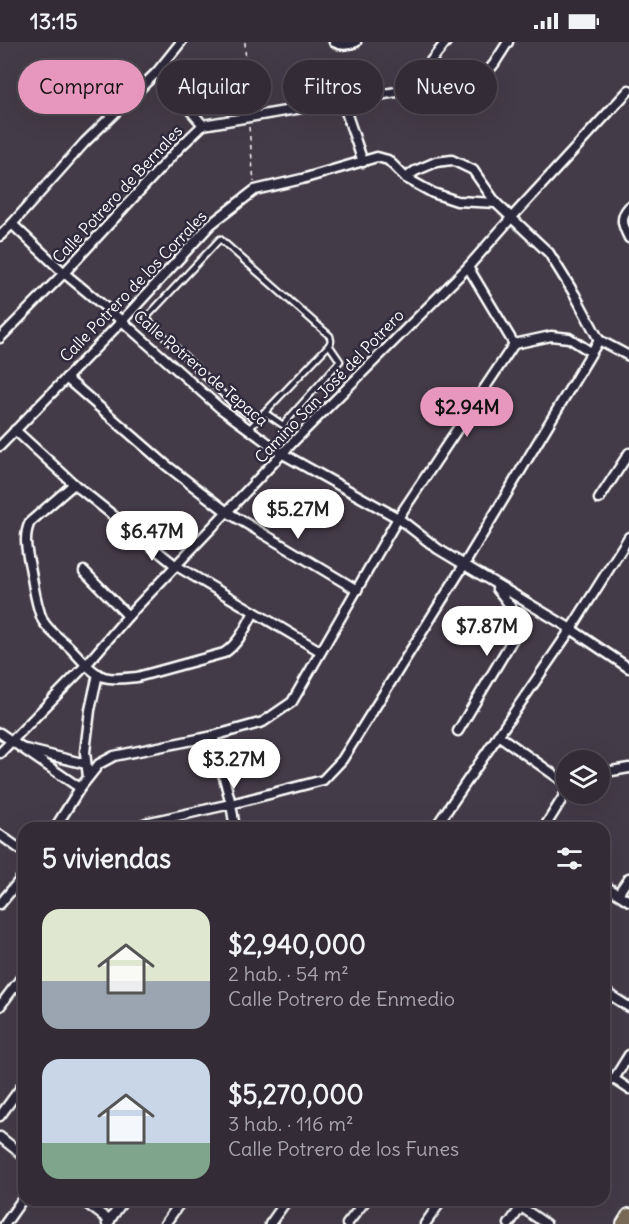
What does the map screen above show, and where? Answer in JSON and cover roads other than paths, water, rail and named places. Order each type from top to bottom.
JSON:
[{"type":"main road","points":[[624,1224],[629,1216]]},
{"type":"street","points":[[167,60],[182,42]]},
{"type":"street","points":[[334,42],[351,43]]},
{"type":"street","points":[[432,60],[446,42]]},
{"type":"street","name":"Calle Potrero de Bernales","points":[[497,60],[508,42]]},
{"type":"street","points":[[0,236],[85,142],[157,72]]},
{"type":"street","name":"Camino San José del Potrero","points":[[0,753],[87,664],[176,564],[294,441],[468,267],[629,90]]},
{"type":"street","name":"Calle Potrero de Bernales","points":[[0,338],[203,125],[283,111]]},
{"type":"street","points":[[193,114],[203,125]]},
{"type":"street","points":[[347,114],[363,162]]},
{"type":"street","name":"Calle Potrero de los Corrales","points":[[0,446],[122,321],[211,224],[255,190],[377,157],[387,160],[406,178]]},
{"type":"street","points":[[496,202],[457,201],[433,193],[406,178],[415,171],[436,162],[452,159],[473,170],[496,202],[549,253],[599,340],[629,356]]},
{"type":"street","points":[[629,207],[622,219],[622,226],[629,238]]},
{"type":"street","name":"Calle Potrero de Tepaca","points":[[12,224],[64,273],[220,408],[283,454],[398,518],[438,549],[571,629],[629,668]]},
{"type":"street","points":[[468,267],[514,344]]},
{"type":"street","points":[[59,822],[88,777],[99,764],[114,756],[213,736],[263,722],[292,702],[398,518],[514,344],[551,336],[569,338],[591,352]]},
{"type":"street","points":[[150,822],[323,780],[333,771],[464,565],[599,340]]},
{"type":"street","points":[[66,378],[166,465],[227,512],[357,590]]},
{"type":"street","points":[[15,430],[74,484],[176,564],[320,651]]},
{"type":"street","points":[[599,499],[629,453]]},
{"type":"street","points":[[74,484],[30,522],[26,545],[38,606],[45,624],[98,674],[107,678],[136,677],[224,653],[239,640],[254,612]]},
{"type":"street","points":[[439,822],[571,629],[629,537]]},
{"type":"street","points":[[84,571],[128,616]]},
{"type":"street","points":[[458,731],[517,632],[516,620],[510,604],[490,582]]},
{"type":"street","points":[[88,777],[85,752],[90,710],[98,674]]},
{"type":"street","points":[[0,733],[80,788]]},
{"type":"street","points":[[498,735],[556,776]]},
{"type":"street","points":[[213,736],[234,822]]},
{"type":"street","points":[[19,747],[86,764]]},
{"type":"street","points":[[610,771],[629,768]]},
{"type":"street","points":[[548,822],[559,804]]},
{"type":"street","points":[[0,835],[18,848]]},
{"type":"street","points":[[618,894],[629,878]]},
{"type":"street","points":[[0,904],[18,882]]},
{"type":"street","points":[[610,889],[629,901]]},
{"type":"street","points":[[0,1006],[18,982]]},
{"type":"street","points":[[610,995],[629,1007]]},
{"type":"street","points":[[610,1080],[614,1079],[629,1055]]},
{"type":"street","points":[[614,1079],[629,1089]]},
{"type":"street","points":[[0,1116],[18,1091]]},
{"type":"street","points":[[0,1137],[18,1151]]},
{"type":"street","points":[[5,1224],[18,1206]]},
{"type":"street","points":[[89,1206],[108,1222],[120,1206]]},
{"type":"street","points":[[165,1224],[178,1206]]},
{"type":"street","points":[[270,1224],[283,1206]]},
{"type":"street","points":[[347,1224],[361,1206]]},
{"type":"street","points":[[425,1224],[438,1206]]},
{"type":"street","points":[[508,1224],[521,1207],[546,1224]]},
{"type":"lane","points":[[249,429],[331,341],[330,336],[220,239],[146,318],[233,404],[257,420]]},
{"type":"lane","points":[[264,412],[283,426],[340,362],[329,345]]}]
